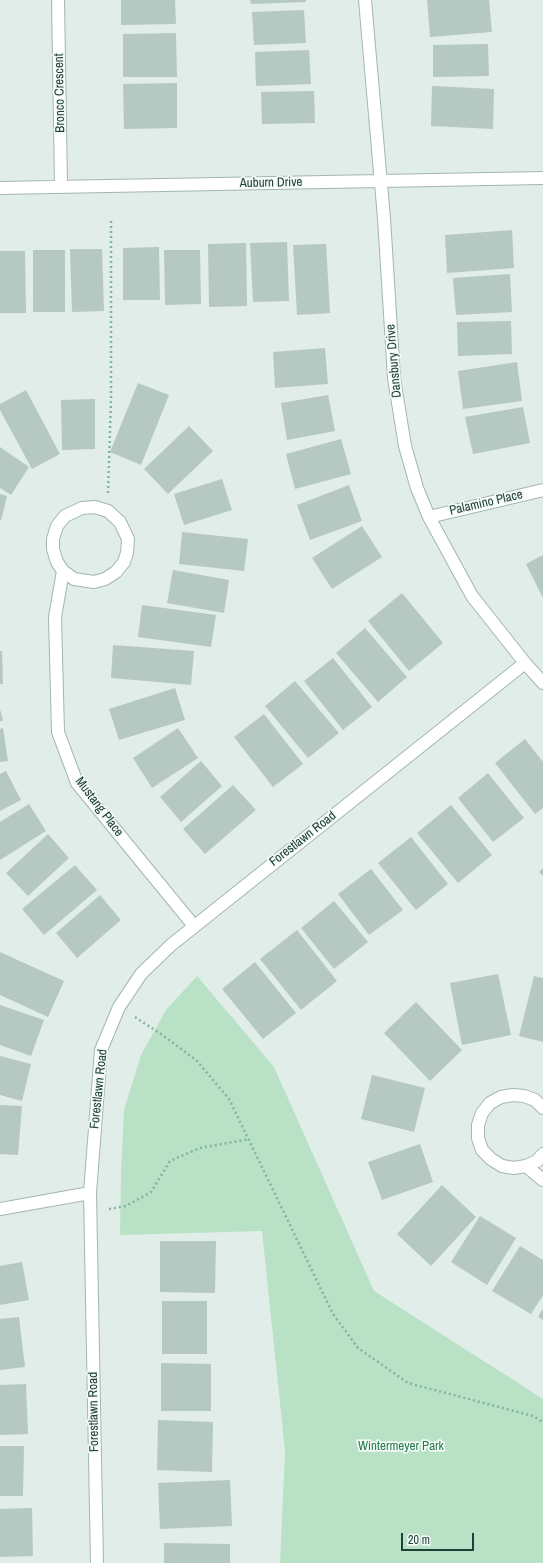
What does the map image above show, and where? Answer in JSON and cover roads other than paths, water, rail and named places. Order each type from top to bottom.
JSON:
[{"type":"street","name":"Bronco Crescent","points":[[58,0],[61,186]]},
{"type":"street","name":"Dansbury Drive","points":[[365,0],[381,181],[394,378],[405,446],[417,488],[429,517],[472,596],[525,663],[543,683]]},
{"type":"street","name":"Auburn Drive","points":[[0,188],[543,178]]},
{"type":"street","name":"Palamino Place","points":[[429,517],[543,490]]},
{"type":"street","points":[[95,507],[108,511],[120,522],[128,540],[127,553],[124,562],[116,572],[105,579],[94,582],[74,579],[63,571],[57,562],[52,549],[57,526],[65,516],[82,508],[95,507]]},
{"type":"street","name":"Mustang Place","points":[[63,571],[55,617],[58,732],[77,783],[194,926]]},
{"type":"street","name":"Forestlawn Road","points":[[97,1563],[90,1193],[100,1050],[119,1007],[141,974],[194,926],[525,663]]},
{"type":"street","points":[[543,1108],[535,1100],[524,1096],[513,1095],[501,1097],[490,1103],[482,1113],[478,1125],[478,1138],[482,1150],[491,1159],[502,1166],[514,1168],[526,1166],[537,1161],[543,1154]]},
{"type":"street","points":[[526,1166],[543,1180]]},
{"type":"street","points":[[0,1209],[90,1193]]},
{"type":"park label","name":"Wintermeyer Park","points":[[401,1447]]}]
